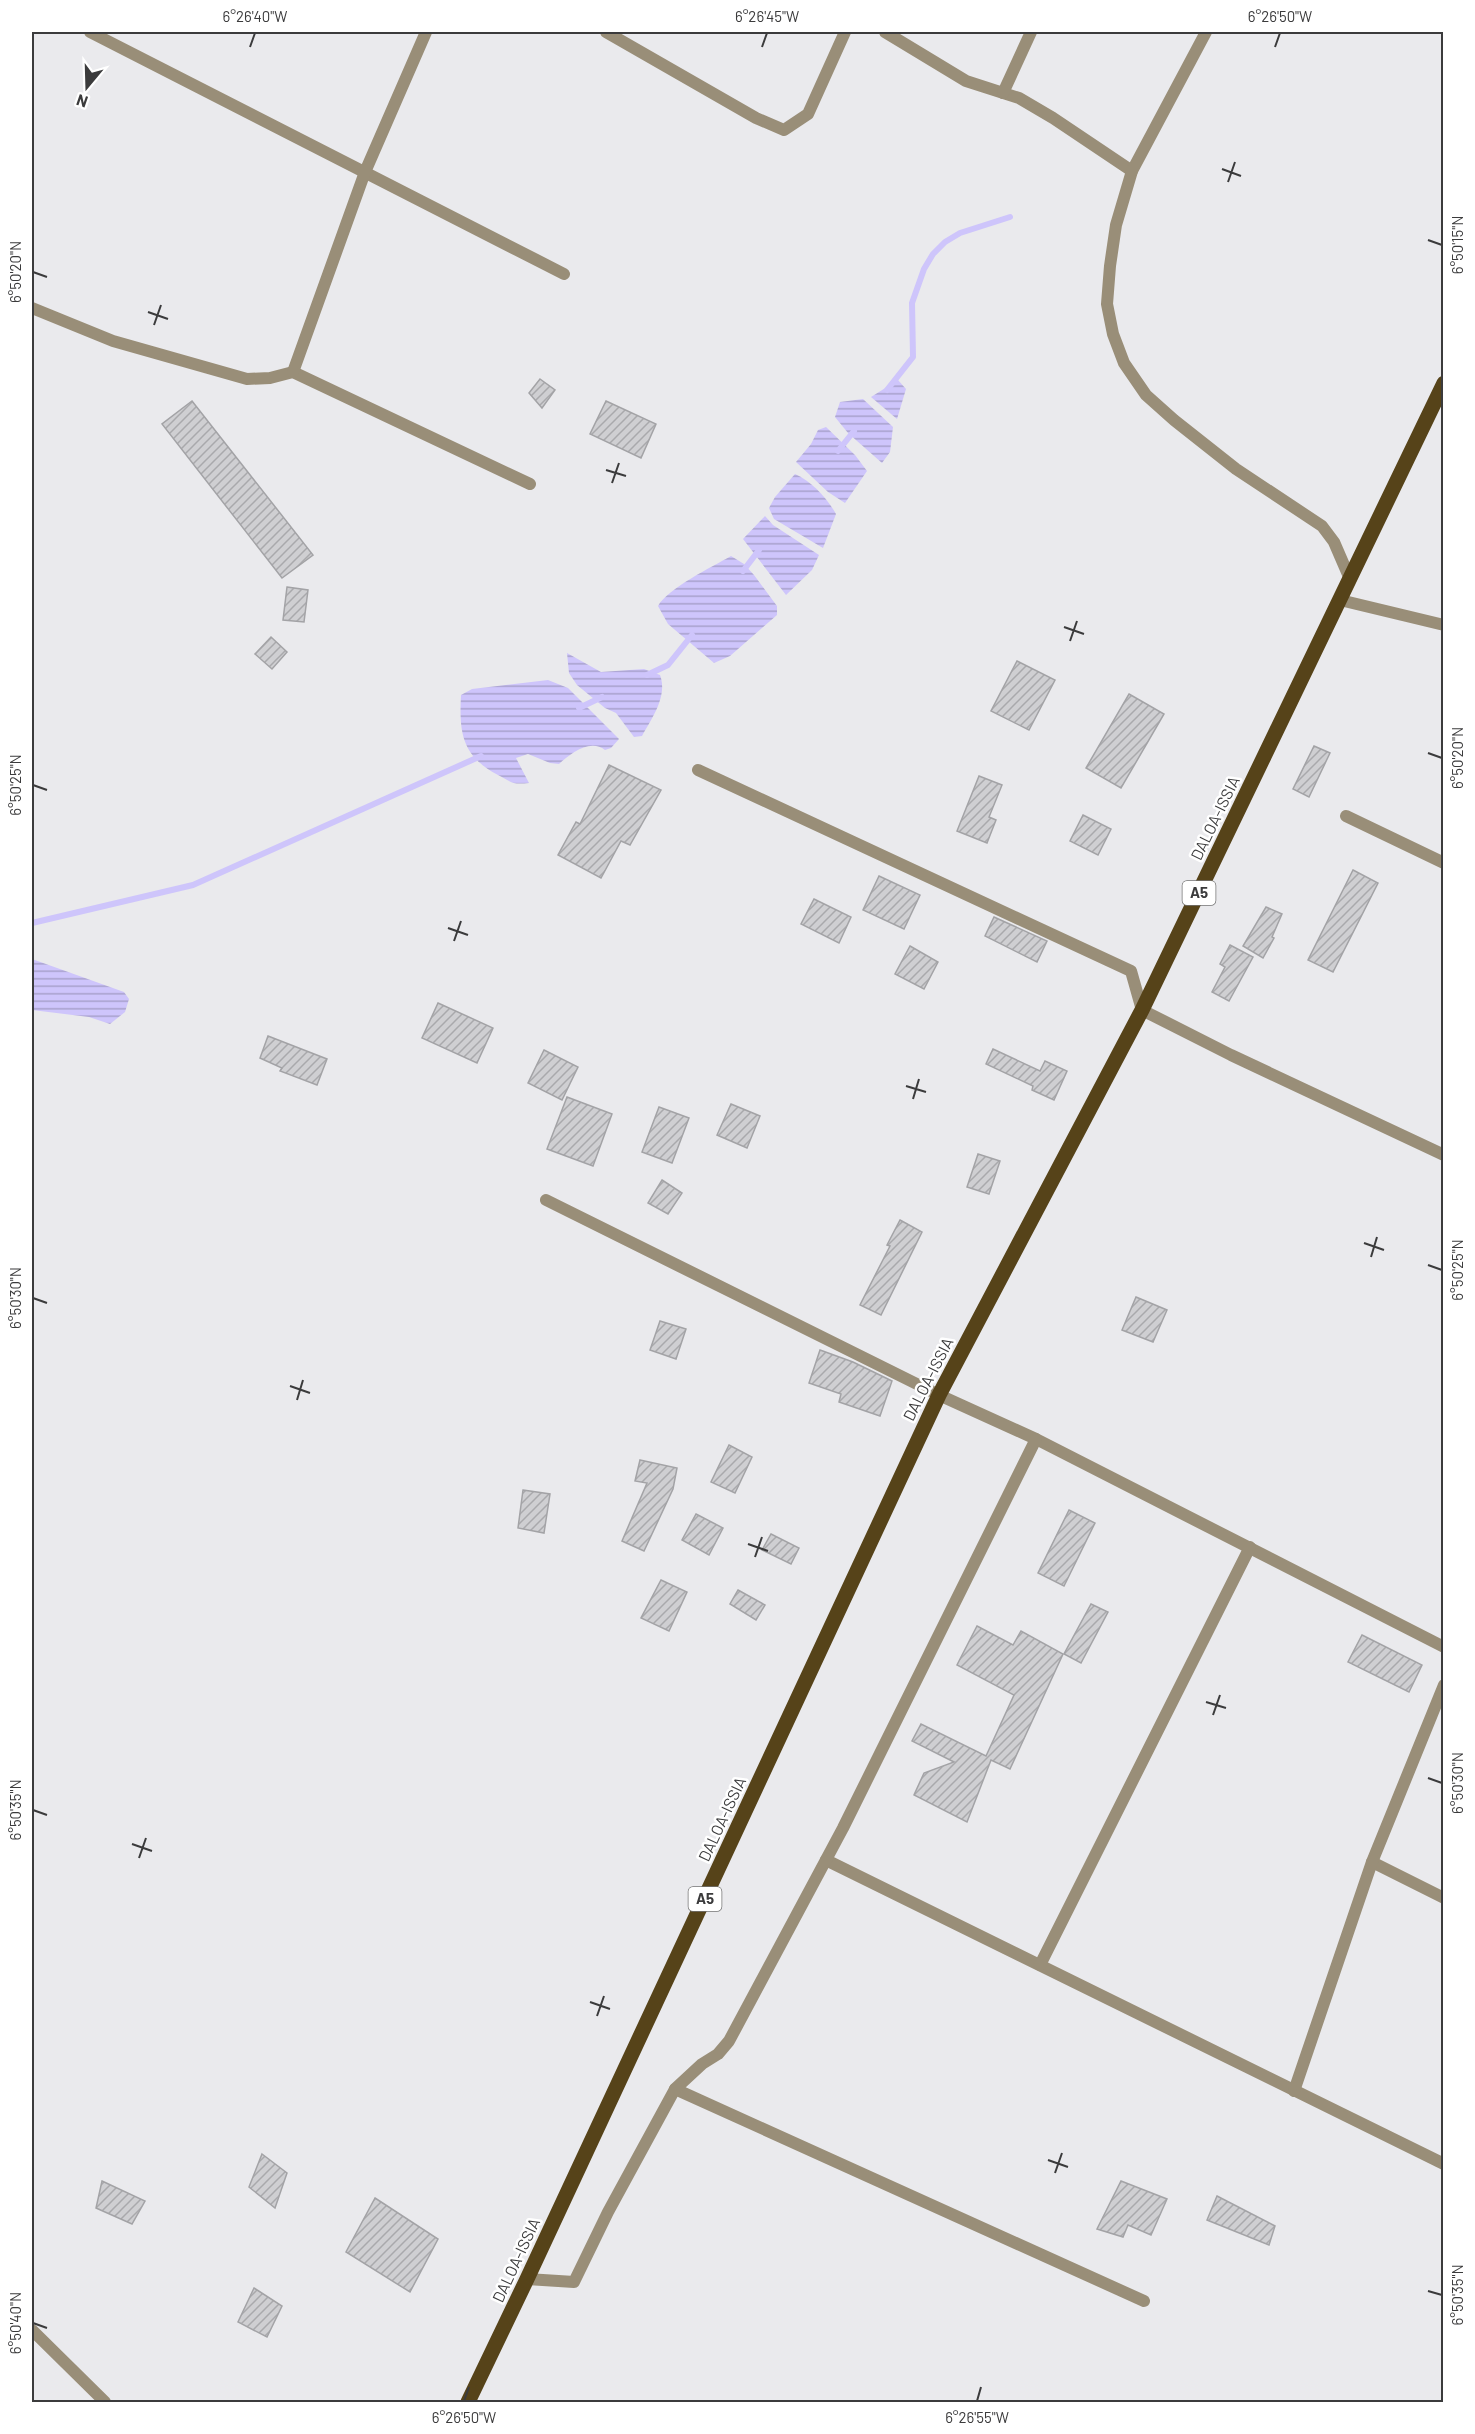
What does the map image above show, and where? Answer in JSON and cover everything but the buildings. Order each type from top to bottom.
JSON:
[{"type":"main road","name":"DALOA-ISSIA","points":[[468,2403],[939,1395],[1142,1010],[1443,383]]},
{"type":"street","points":[[90,32],[564,274]]},
{"type":"street","points":[[293,372],[365,172],[426,32]]},
{"type":"street","points":[[606,32],[756,118],[784,130],[808,114],[845,32]]},
{"type":"street","points":[[885,32],[966,81],[1019,98],[1132,171]]},
{"type":"street","points":[[1003,93],[1031,32]]},
{"type":"street","points":[[1206,32],[1132,171],[1116,225],[1110,266],[1107,304],[1113,334],[1124,363],[1146,395],[1236,469],[1322,526],[1334,542],[1350,579]]},
{"type":"street","points":[[32,308],[113,341],[213,371],[247,379],[270,378],[293,372],[530,484]]},
{"type":"street","points":[[1340,600],[1443,625]]},
{"type":"street","points":[[698,770],[1131,971],[1142,1010],[1231,1056],[1443,1155]]},
{"type":"street","points":[[1346,816],[1443,863]]},
{"type":"street","points":[[546,1200],[939,1395],[1036,1439],[1443,1647]]},
{"type":"street","points":[[527,2279],[574,2282],[608,2212],[675,2089],[702,2064],[718,2054],[729,2041],[826,1860],[1036,1439]]},
{"type":"street","points":[[1040,1965],[1250,1547]]},
{"type":"street","points":[[1294,2091],[1372,1862],[1443,1685]]},
{"type":"street","points":[[826,1860],[1443,2164]]},
{"type":"street","points":[[1372,1862],[1443,1898]]},
{"type":"street","points":[[675,2089],[1144,2301]]},
{"type":"street","points":[[32,2330],[105,2403]]},
{"type":"shaded area","points":[[898,380],[906,389],[897,419],[871,397]]},
{"type":"shaded area","points":[[863,399],[893,427],[890,452],[882,463],[848,433],[835,417],[840,402]]},
{"type":"shaded area","points":[[826,427],[855,455],[867,471],[845,503],[828,492],[796,462],[811,444],[818,430]]},
{"type":"shaded area","points":[[795,474],[818,491],[836,514],[823,548],[774,519],[769,508],[775,497]]},
{"type":"shaded area","points":[[765,516],[773,525],[819,555],[812,570],[786,595],[743,539]]},
{"type":"shaded area","points":[[731,556],[744,564],[754,575],[777,606],[777,615],[730,656],[714,663],[668,624],[658,606],[680,585]]},
{"type":"shaded area","points":[[567,653],[601,672],[644,669],[660,675],[662,691],[660,699],[642,736],[634,737],[616,713],[605,708],[577,685],[569,673]]},
{"type":"shaded area","points":[[548,680],[568,688],[619,739],[611,748],[605,750],[593,746],[580,749],[559,764],[550,763],[528,754],[516,758],[529,783],[512,782],[486,768],[470,751],[462,732],[461,695],[472,689]]},
{"type":"shaded area","points":[[32,959],[124,992],[129,999],[125,1012],[110,1024],[89,1017],[32,1010]]},
{"type":"waterway","points":[[887,390],[913,357],[912,303],[924,269],[933,254],[945,242],[960,233],[1010,217]]},
{"type":"waterway","points":[[838,451],[854,431]]},
{"type":"waterway","points":[[743,571],[759,550]]},
{"type":"waterway","points":[[647,675],[668,665],[692,635]]},
{"type":"waterway","points":[[579,708],[602,697]]},
{"type":"waterway","points":[[32,923],[193,885],[481,756]]}]
